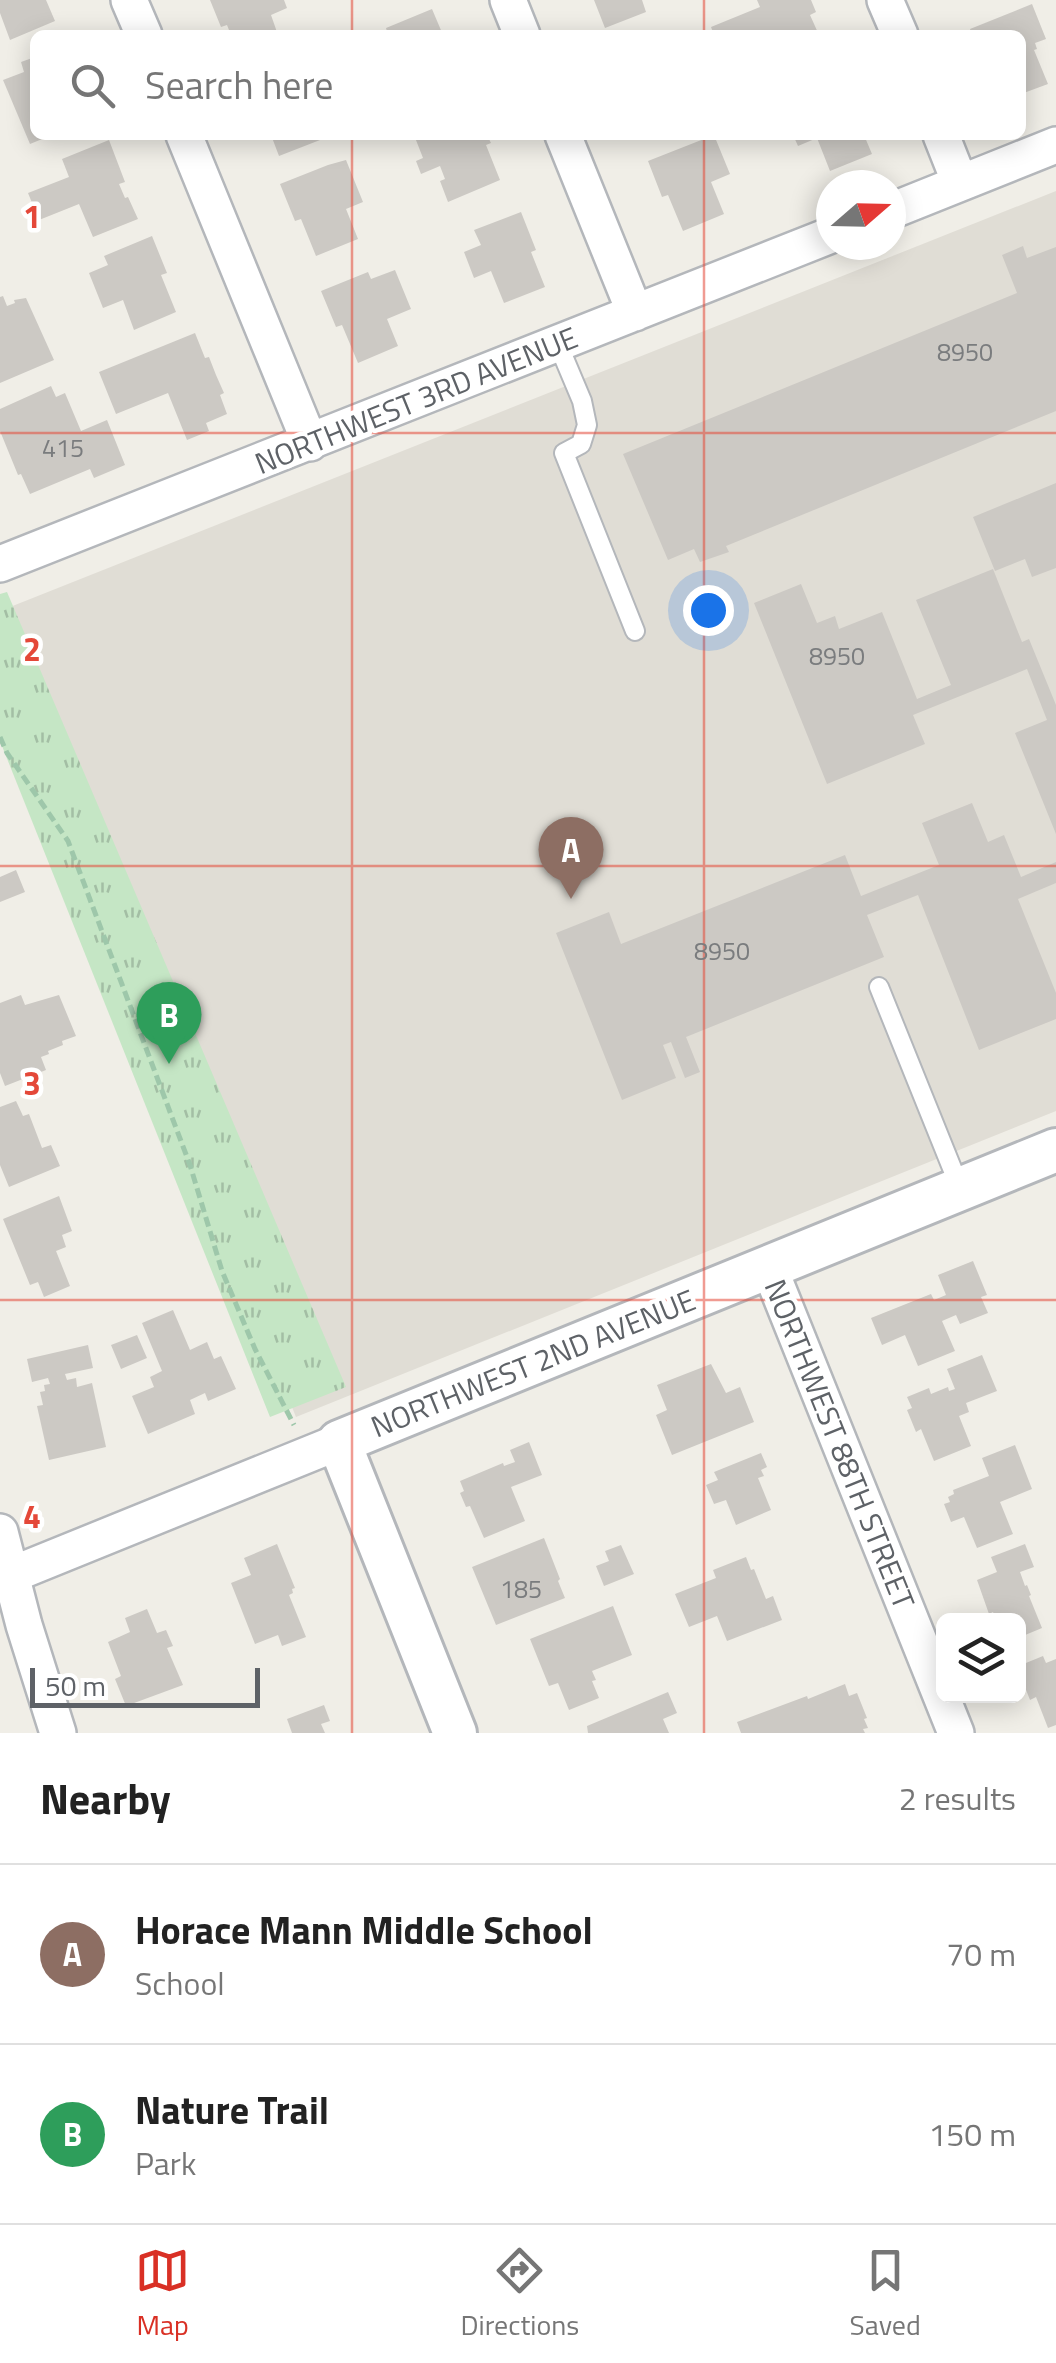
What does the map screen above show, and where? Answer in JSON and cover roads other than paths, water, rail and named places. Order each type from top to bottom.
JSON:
[{"type":"street","points":[[129,0],[142,30]]},
{"type":"street","points":[[508,0],[520,30]]},
{"type":"street","points":[[886,0],[898,30]]},
{"type":"street","points":[[186,140],[310,442]]},
{"type":"street","points":[[565,140],[635,313]]},
{"type":"street","points":[[943,140],[960,183]]},
{"type":"street","points":[[906,204],[1056,145]]},
{"type":"street","name":"NORTHWEST 3RD AVENUE","points":[[0,564],[816,240]]},
{"type":"street","name":"NORTHWEST 2ND AVENUE","points":[[11,1575],[1056,1150]]},
{"type":"street","name":"NORTHWEST 88TH STREET","points":[[769,1267],[956,1733]]},
{"type":"street","points":[[323,1448],[455,1733]]},
{"type":"street","points":[[0,1532],[58,1733]]},
{"type":"lane","points":[[558,344],[582,401],[587,425],[581,444],[564,453],[635,631]]},
{"type":"lane","points":[[879,987],[960,1189]]},
{"type":"place","name":"Horace Mann Middle School","points":[[571,899]]},
{"type":"place","name":"Nature Trail","points":[[169,1064]]}]
